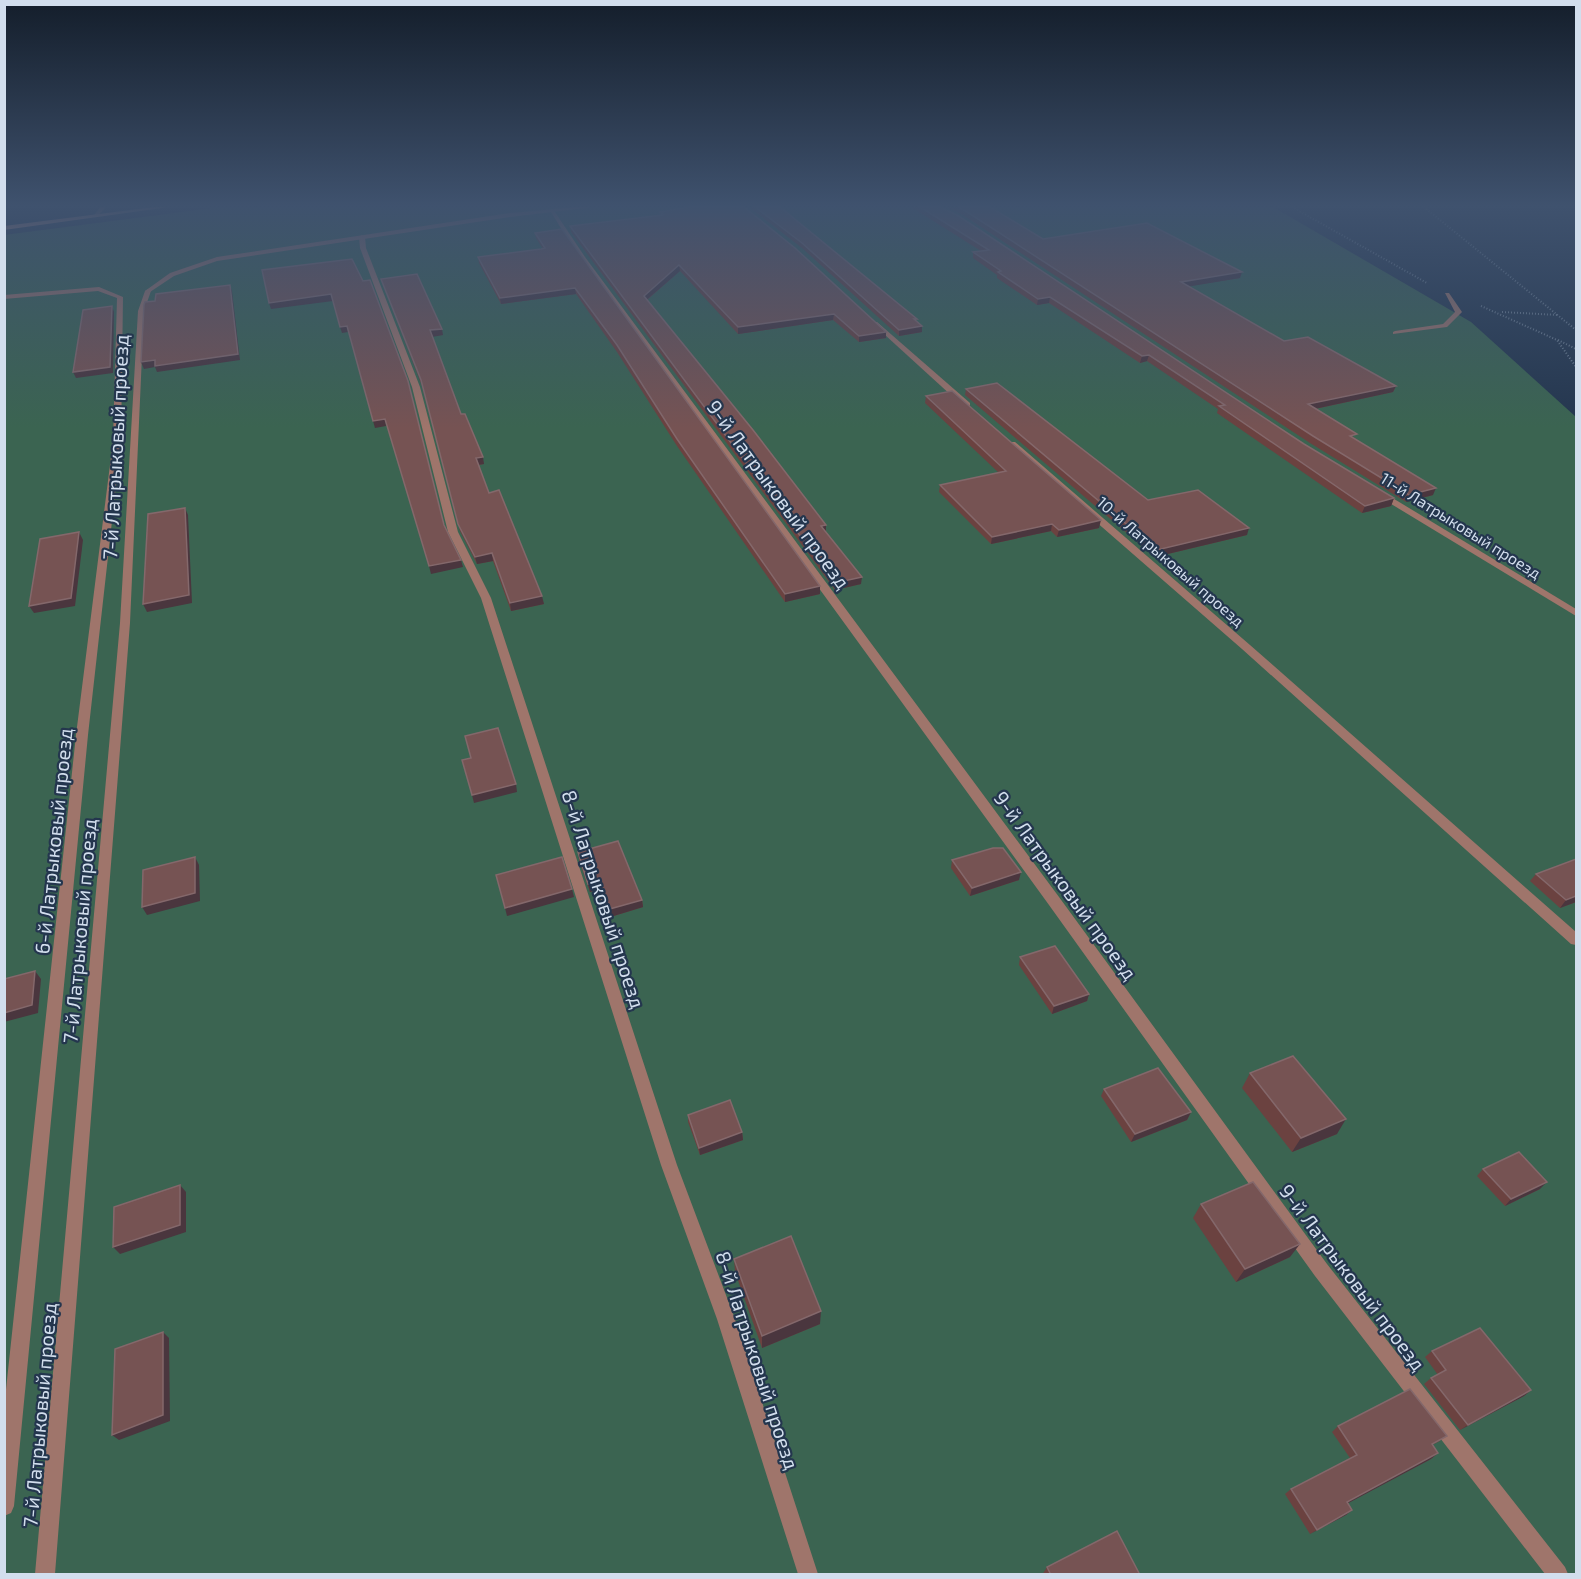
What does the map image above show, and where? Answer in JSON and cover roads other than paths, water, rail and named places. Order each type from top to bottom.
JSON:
[{"type":"street","name":"7-й Латрыковый проезд","points":[[45,1575],[125,623],[141,311],[148,291],[159,281]]},
{"type":"street","name":"8-й Латрыковый проезд","points":[[375,281],[416,387],[453,532],[486,598],[669,1165],[726,1319],[808,1575]]},
{"type":"street","name":"9-й Латрыковый проезд","points":[[599,281],[1054,901],[1321,1270],[1558,1575]]},
{"type":"street","name":"6-й Латрыковый проезд","points":[[4,297],[99,289],[120,297],[117,441],[82,735],[4,1506]]},
{"type":"street","points":[[1395,333],[1445,326],[1459,312],[1447,294]]},
{"type":"street","points":[[864,313],[975,412]]},
{"type":"street","name":"10-й Латрыковый проезд","points":[[1001,434],[1246,647],[1576,940]]},
{"type":"street","name":"11-й Латрыковый проезд","points":[[1366,484],[1576,613]]}]
